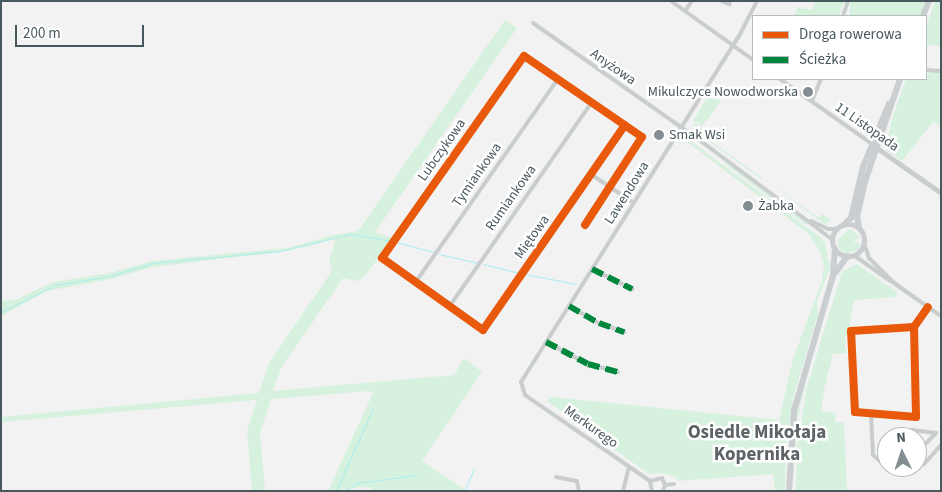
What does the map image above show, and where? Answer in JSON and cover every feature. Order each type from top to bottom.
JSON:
[{"type":"main road","points":[[923,15],[929,1]]},
{"type":"main road","points":[[789,491],[789,446],[796,399],[833,276],[835,249],[833,240],[841,227],[851,218],[860,177],[900,80]]},
{"type":"main road","points":[[835,249],[847,257],[855,256],[865,246],[865,235],[859,227],[862,196],[874,146]]},
{"type":"main road","points":[[841,227],[859,227]]},
{"type":"main road","points":[[833,276],[847,257]]},
{"type":"street","points":[[671,1],[752,59]]},
{"type":"street","points":[[685,11],[692,1]]},
{"type":"street","points":[[721,1],[729,4],[730,1]]},
{"type":"street","name":"Lawendowa","points":[[521,388],[521,382],[733,46],[757,1]]},
{"type":"street","points":[[843,15],[848,1]]},
{"type":"street","name":"Anyżowa","points":[[533,23],[807,218]]},
{"type":"street","name":"Lubczykowa","points":[[449,307],[415,284],[382,258],[522,57],[527,57],[643,139],[609,187]]},
{"type":"street","points":[[927,70],[941,71]]},
{"type":"street","name":"Tymiankowa","points":[[415,284],[558,79]]},
{"type":"street","name":"11 Listopada","points":[[781,80],[941,193]]},
{"type":"street","points":[[812,101],[821,80]]},
{"type":"street","name":"Rumiankowa","points":[[449,307],[592,102]]},
{"type":"street","name":"Miętowa","points":[[449,307],[483,330],[625,125]]},
{"type":"street","points":[[592,175],[634,204]]},
{"type":"street","points":[[585,224],[609,187]]},
{"type":"street","points":[[807,218],[828,228],[841,227]]},
{"type":"street","points":[[807,218],[833,240]]},
{"type":"street","points":[[865,246],[869,258],[894,283]]},
{"type":"street","points":[[855,256],[941,316]]},
{"type":"street","points":[[592,269],[632,289]]},
{"type":"street","points":[[569,306],[599,323],[624,332]]},
{"type":"street","points":[[914,327],[851,331],[854,408],[857,413],[916,417],[914,327],[928,307]]},
{"type":"street","points":[[546,342],[588,364],[618,372]]},
{"type":"street","name":"Merkurego","points":[[521,388],[548,411],[650,481]]},
{"type":"street","points":[[871,414],[873,455],[877,458]]},
{"type":"street","points":[[927,432],[936,433],[927,442]]},
{"type":"street","points":[[927,461],[941,445]]},
{"type":"street","points":[[623,491],[629,466]]},
{"type":"street","points":[[556,477],[577,481],[579,491]]},
{"type":"street","points":[[652,491],[650,481],[659,477],[666,485]]},
{"type":"street","points":[[666,485],[674,484]]},
{"type":"street","points":[[663,491],[666,485]]},
{"type":"green space","points":[[816,1],[844,1],[839,15],[794,15],[798,7],[812,10]]},
{"type":"green space","points":[[850,1],[924,1],[924,15],[850,15]]},
{"type":"green space","points":[[935,1],[941,1],[941,47],[928,44],[927,48],[927,23]]},
{"type":"green space","points":[[505,20],[517,28],[375,232],[393,238],[390,243],[363,278],[356,281],[343,278],[281,368],[273,391],[454,375],[464,358],[482,372],[422,461],[467,491],[376,491],[367,487],[328,491],[373,393],[369,391],[271,399],[260,433],[265,491],[252,491],[247,431],[257,400],[1,422],[1,417],[259,393],[269,363],[332,271],[329,260],[336,239],[287,251],[152,267],[111,279],[47,291],[1,316],[1,301],[15,300],[53,282],[110,273],[152,261],[287,248],[334,235],[358,231]]},
{"type":"green space","points":[[930,71],[941,74],[941,129],[934,121],[902,161],[886,150],[891,122],[906,80],[927,80]]},
{"type":"green space","points":[[707,91],[721,101],[702,126],[693,121],[706,99]]},
{"type":"green space","points":[[693,122],[708,132],[705,137],[761,177],[761,179],[696,132]]},
{"type":"green space","points":[[682,138],[688,139],[821,238],[825,242],[828,261],[832,263],[817,302],[818,314],[793,398],[786,449],[785,491],[775,491],[773,474],[677,481],[676,477],[662,473],[649,474],[547,401],[551,397],[779,420],[793,359],[822,281],[824,265],[819,250],[809,234]]},
{"type":"green space","points":[[726,162],[807,223],[806,225],[725,164]]},
{"type":"green space","points":[[767,181],[819,218],[822,214],[831,220],[824,224]]},
{"type":"green space","points":[[850,229],[860,237],[853,242],[861,244],[857,250],[845,254],[839,248],[838,240]]},
{"type":"green space","points":[[857,264],[898,293],[895,297],[854,300],[848,335],[845,336],[846,353],[833,354],[825,385],[821,411],[836,413],[835,422],[844,423],[847,491],[796,491],[797,446],[807,387],[842,272]]},
{"type":"green space","points":[[814,347],[798,416],[792,491],[796,416]]},
{"type":"waterway","points":[[1,312],[55,285],[110,276],[153,263],[280,251],[350,234],[391,241]]},
{"type":"waterway","points":[[396,242],[434,252]]},
{"type":"waterway","points":[[439,254],[477,263]]},
{"type":"waterway","points":[[483,264],[520,273]]},
{"type":"waterway","points":[[525,274],[576,284]]},
{"type":"waterway","points":[[336,491],[372,410]]},
{"type":"waterway","points":[[465,491],[474,468]]},
{"type":"waterway","points":[[345,491],[357,483],[416,475]]},
{"type":"marked path","points":[[592,269],[632,289]]},
{"type":"marked path","points":[[569,306],[599,323],[624,332]]},
{"type":"marked path","points":[[546,342],[588,364],[618,372]]},
{"type":"cycle path","points":[[585,225],[642,137],[524,56],[382,258],[483,330],[625,125]]},
{"type":"cycle path","points":[[914,327],[916,417],[855,412],[851,331],[914,327],[928,307]]},
{"type":"place","name":"Mikulczyce Nowodworska","points":[[808,92]]},
{"type":"place","name":"Smak Wsi","points":[[659,135]]},
{"type":"place","name":"Żabka","points":[[748,206]]},
{"type":"district","name":"Osiedle Mikołaja Kopernika","points":[[757,444]]}]
